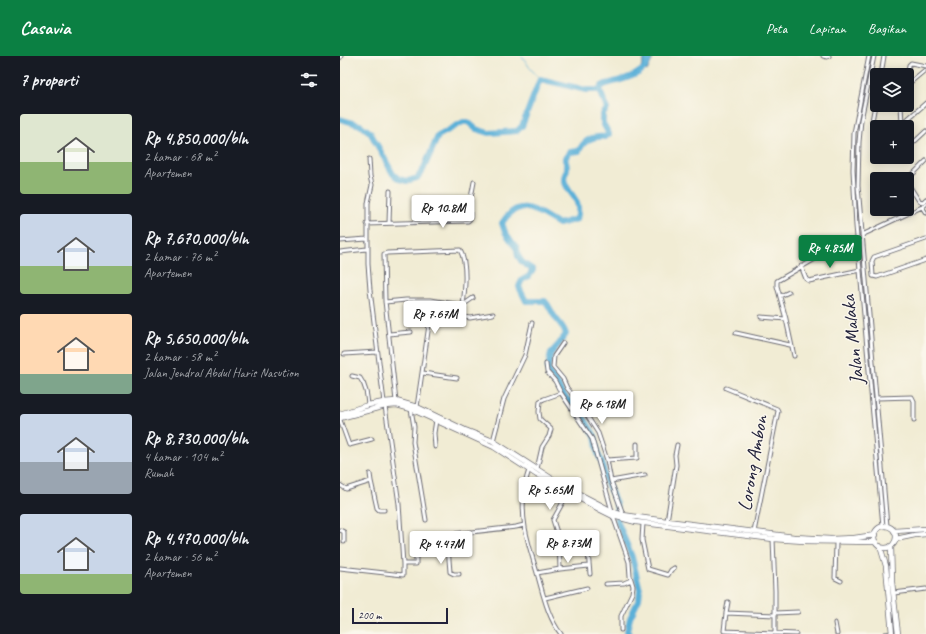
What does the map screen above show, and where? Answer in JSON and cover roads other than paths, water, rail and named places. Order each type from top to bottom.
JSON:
[{"type":"highway","points":[[340,414],[396,401],[418,407],[493,441],[568,493],[614,514],[643,523],[754,532],[804,540],[854,538],[875,535]]},
{"type":"highway","points":[[340,419],[368,405],[396,405],[411,409],[494,447],[530,468],[537,470],[602,509]]},
{"type":"highway","points":[[622,517],[667,521],[773,539],[836,543],[876,542]]},
{"type":"highway","points":[[894,634],[886,566],[880,546],[876,542],[875,535],[878,529],[885,526],[894,531],[896,539]]},
{"type":"highway","points":[[894,531],[926,530]]},
{"type":"highway","points":[[894,634],[894,593],[891,546],[896,539],[926,534]]},
{"type":"highway","points":[[880,546],[884,548],[891,546]]},
{"type":"street","points":[[823,56],[829,56]]},
{"type":"street","name":"Jalan Malaka","points":[[869,56],[854,133],[853,170],[857,239],[885,526]]},
{"type":"street","name":"Jalan Malaka","points":[[874,56],[862,112],[859,139],[858,186],[877,398],[885,526]]},
{"type":"street","points":[[882,68],[884,56]]},
{"type":"street","points":[[908,68],[908,65],[911,63],[926,69],[914,79]]},
{"type":"street","points":[[907,120],[926,103]]},
{"type":"street","points":[[914,142],[926,131]]},
{"type":"street","points":[[340,568],[404,575],[398,504],[370,290],[367,224],[368,200],[372,185],[369,159]]},
{"type":"street","points":[[914,174],[926,161]]},
{"type":"street","points":[[367,224],[468,221],[470,219],[474,182]]},
{"type":"street","points":[[389,224],[390,191]]},
{"type":"street","points":[[914,193],[919,202],[926,199]]},
{"type":"street","points":[[863,234],[926,204]]},
{"type":"street","points":[[922,207],[926,213]]},
{"type":"street","points":[[340,241],[367,239]]},
{"type":"street","points":[[794,356],[790,345],[786,319],[776,284],[777,280],[822,255],[857,239]]},
{"type":"street","points":[[926,239],[874,257],[872,261],[873,276],[877,277],[926,260]]},
{"type":"street","points":[[340,252],[367,248]]},
{"type":"street","points":[[396,401],[385,302],[384,259],[386,254],[461,251],[466,287],[463,305]]},
{"type":"street","points":[[801,266],[806,279],[809,281],[860,270]]},
{"type":"street","points":[[862,289],[866,288]]},
{"type":"street","points":[[780,296],[789,292]]},
{"type":"street","points":[[385,302],[432,300],[455,304],[458,306],[463,305],[473,298]]},
{"type":"street","points":[[418,407],[432,300]]},
{"type":"street","points":[[457,315],[458,306]]},
{"type":"street","points":[[431,311],[470,318],[493,314]]},
{"type":"street","points":[[761,317],[786,319]]},
{"type":"street","points":[[493,441],[504,400],[525,354],[532,323]]},
{"type":"street","points":[[389,334],[411,332]]},
{"type":"street","points":[[736,333],[790,345]]},
{"type":"street","points":[[563,343],[554,356],[553,366],[598,433],[607,460],[611,481],[622,517]]},
{"type":"street","points":[[344,354],[377,352]]},
{"type":"street","points":[[546,364],[547,372],[592,439],[629,562],[633,586],[632,593],[621,616],[621,630]]},
{"type":"street","points":[[423,373],[457,378]]},
{"type":"street","points":[[352,376],[360,378],[362,381],[366,391],[368,405]]},
{"type":"street","name":"Lorong Ambon","points":[[726,388],[777,409],[778,411],[754,532]]},
{"type":"street","points":[[537,470],[542,447],[549,436],[551,428],[540,419],[540,401],[561,393]]},
{"type":"street","points":[[877,398],[912,398],[914,401],[914,420]]},
{"type":"street","points":[[411,409],[414,427],[413,442],[426,520]]},
{"type":"street","points":[[340,419],[349,445],[372,439]]},
{"type":"street","points":[[435,447],[434,433],[436,420]]},
{"type":"street","points":[[607,460],[637,458],[637,444]]},
{"type":"street","points":[[667,521],[676,465],[675,455],[677,444]]},
{"type":"street","points":[[530,468],[526,478],[524,525],[529,548],[545,598],[561,634]]},
{"type":"street","points":[[370,474],[377,508],[379,510],[384,510]]},
{"type":"street","points":[[611,481],[645,475]]},
{"type":"street","points":[[340,485],[346,489],[372,481]]},
{"type":"street","points":[[560,569],[558,536],[553,520],[568,493]]},
{"type":"street","points":[[643,523],[642,540],[648,569],[668,575],[674,568]]},
{"type":"street","points":[[431,552],[438,552],[436,536],[447,536],[524,525]]},
{"type":"street","points":[[340,530],[344,532],[344,542]]},
{"type":"street","points":[[447,536],[450,572],[459,574]]},
{"type":"street","points":[[773,539],[775,634]]},
{"type":"street","points":[[836,543],[835,578],[841,581]]},
{"type":"street","points":[[559,549],[588,552],[590,574]]},
{"type":"street","points":[[403,564],[416,564],[416,556]]},
{"type":"street","points":[[538,573],[589,566]]},
{"type":"street","points":[[606,584],[624,583],[631,580]]},
{"type":"street","points":[[545,598],[587,588]]},
{"type":"street","points":[[894,593],[926,589]]},
{"type":"street","points":[[728,602],[723,632],[796,634]]},
{"type":"street","points":[[726,613],[775,614],[798,612]]},
{"type":"street","points":[[835,623],[837,634]]},
{"type":"street","points":[[885,634],[894,634]]},
{"type":"water","points":[[645,56],[654,56],[647,71],[641,67]]},
{"type":"waterway","points":[[522,56],[540,79]]},
{"type":"waterway","points":[[340,119],[360,125],[370,132],[393,174],[399,179],[407,181],[417,178],[423,170],[438,136],[463,122],[468,122],[476,129],[489,133],[517,131],[522,126],[540,79],[586,90],[600,90],[602,86],[606,84],[633,76],[639,72],[648,62],[649,56]]},
{"type":"waterway","points":[[600,90],[607,109],[603,114],[603,123],[609,134],[605,137],[597,137],[586,141],[579,151],[570,152],[565,159],[567,168],[564,178],[567,188],[578,205],[577,219],[559,224],[536,211],[529,208],[522,208],[515,210],[502,223],[505,232],[517,249],[518,256],[522,262],[533,270],[529,276],[522,280],[519,287],[526,301],[545,301],[563,327],[566,334],[551,353],[548,368],[562,393],[586,421],[595,436],[598,454],[602,462],[606,481],[616,503],[618,523],[632,557],[640,590],[639,599],[630,618],[627,631],[629,634]]}]
